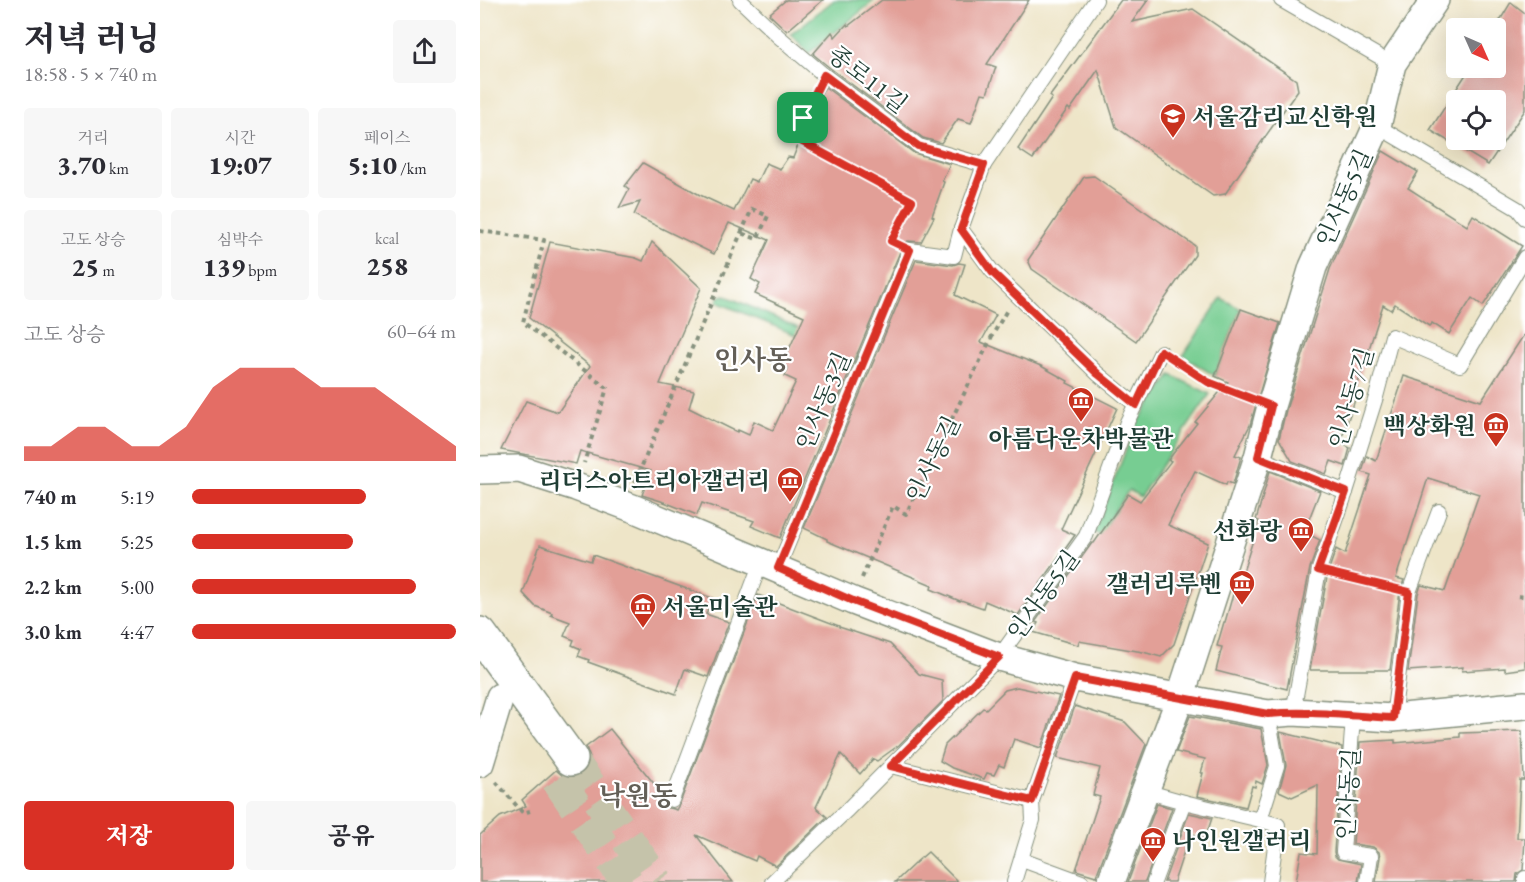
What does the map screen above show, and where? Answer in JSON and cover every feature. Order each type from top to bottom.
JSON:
[{"type":"main road","points":[[480,634],[562,765],[500,697],[480,671]]},
{"type":"street","name":"인사동5길","points":[[1111,882],[1180,698],[1258,457],[1313,267],[1377,126],[1392,64],[1435,0]]},
{"type":"street","name":"인사동길","points":[[480,470],[519,469],[576,487],[625,505],[853,601],[999,657],[1075,678],[1180,698],[1281,713],[1393,718],[1525,705]]},
{"type":"street","points":[[487,771],[500,697]]},
{"type":"lane","name":"종로11길","points":[[740,0],[824,75],[918,146],[984,165]]},
{"type":"lane","points":[[910,250],[954,256],[961,229],[984,165],[1096,0]]},
{"type":"lane","points":[[1281,0],[1392,64]]},
{"type":"lane","points":[[1377,126],[1518,209],[1525,218]]},
{"type":"lane","points":[[961,229],[992,272],[1098,374],[1136,405]]},
{"type":"lane","name":"인사동3길","points":[[770,565],[910,250]]},
{"type":"lane","name":"인사동7길","points":[[1260,820],[1277,766],[1281,713],[1318,570],[1346,492],[1376,397],[1392,336],[1460,365],[1525,257]]},
{"type":"lane","name":"인사동5길","points":[[772,882],[999,657],[1086,536],[1127,422],[1161,351]]},
{"type":"lane","name":"인사동7길","points":[[1258,457],[1346,492]]},
{"type":"lane","points":[[1393,718],[1409,592],[1439,511]]},
{"type":"lane","points":[[672,800],[770,565]]},
{"type":"lane","points":[[1014,882],[1033,819],[1032,801],[1075,678]]},
{"type":"lane","name":"인사동길","points":[[1353,717],[1343,852],[1371,856],[1367,882]]},
{"type":"lane","points":[[891,766],[1032,801]]},
{"type":"lane","points":[[1145,791],[1278,825],[1270,882]]},
{"type":"lane","points":[[1154,882],[1184,802]]},
{"type":"lane","points":[[1022,860],[1082,882]]},
{"type":"path","points":[[824,75],[795,138],[912,201],[891,241],[910,250]]},
{"type":"path","points":[[625,505],[741,233],[752,209],[768,216],[757,239],[741,233]]},
{"type":"path","points":[[480,231],[544,240],[523,322],[608,388],[576,487]]},
{"type":"path","name":"인사동길","points":[[853,601],[893,506],[906,514],[992,336],[1009,306]]},
{"type":"path","points":[[1161,351],[1208,382],[1271,406]]},
{"type":"path","points":[[1318,570],[1409,592]]},
{"type":"path","points":[[1518,596],[1525,597]]},
{"type":"path","points":[[487,771],[523,813],[530,811]]},
{"type":"green space","points":[[834,0],[875,0],[809,53],[791,34]]},
{"type":"green space","points":[[724,295],[859,355],[857,361],[717,302],[719,297]]},
{"type":"green space","points":[[1221,298],[1241,309],[1215,376],[1183,356]]},
{"type":"green space","points":[[1171,375],[1210,394],[1140,497],[1129,490],[1107,522],[1123,532],[1114,544],[1094,532],[1136,424]]},
{"type":"building","points":[[786,0],[823,0],[787,31],[769,14]]},
{"type":"building","points":[[882,0],[1029,0],[987,64],[996,67],[987,94],[982,93],[971,123],[958,119],[941,143],[923,138],[813,54],[832,32],[835,37],[847,24],[848,26]]},
{"type":"building","points":[[1121,0],[1148,0],[1132,22],[1193,9],[1296,80],[1298,90],[1225,194],[1213,196],[1116,127],[1098,70],[1070,110],[1068,108],[1033,159],[1018,149],[1052,98],[1050,96]]},
{"type":"building","points":[[1511,2],[1525,13],[1525,110],[1506,138],[1506,90],[1456,90],[1464,78],[1506,78],[1506,18],[1501,18]]},
{"type":"building","points":[[825,87],[914,153],[950,164],[942,181],[944,182],[932,216],[934,217],[921,242],[908,241],[902,247],[780,538],[751,526],[754,521],[702,503],[697,515],[642,495],[651,471],[580,451],[576,464],[501,450],[526,401],[558,412],[590,366],[529,318],[550,242],[643,261],[652,242],[701,288],[660,384],[694,391],[689,408],[737,432],[738,430],[749,435],[754,421],[773,430],[796,381],[785,376],[788,368],[782,365],[804,316],[755,294],[760,284],[751,279],[769,240],[729,223],[714,254],[634,215],[640,202],[619,208],[629,189],[625,186],[643,163],[734,211],[750,179],[757,182],[766,163],[780,169],[788,157],[793,158],[813,107]]},
{"type":"building","points":[[1446,105],[1446,140],[1430,130]]},
{"type":"building","points":[[1463,150],[1498,150],[1488,165]]},
{"type":"building","points":[[1383,151],[1418,172],[1408,188],[1467,226],[1473,215],[1522,246],[1483,306],[1472,298],[1449,334],[1432,323],[1429,326],[1395,304],[1391,310],[1383,305],[1340,443],[1350,448],[1345,466],[1331,461],[1326,474],[1292,461],[1279,439],[1330,269]]},
{"type":"building","points":[[1094,176],[1195,246],[1195,255],[1136,341],[1032,269],[1028,260],[1084,177]]},
{"type":"building","points":[[916,260],[953,265],[965,264],[955,295],[996,315],[981,342],[1041,366],[1068,381],[1067,383],[1117,408],[1061,529],[1075,535],[1018,615],[985,601],[983,608],[960,601],[931,589],[932,585],[827,541],[804,528]]},
{"type":"building","points":[[1241,309],[1280,323],[1250,425],[1235,455],[1241,457],[1233,484],[1227,482],[1226,485],[1195,471],[1168,525],[1208,543],[1174,644],[1161,657],[1079,641],[1078,645],[1033,632],[1038,623],[1035,622],[1128,494],[1140,501],[1171,461],[1168,460],[1197,423],[1195,422],[1228,382],[1215,376]]},
{"type":"building","points":[[1525,333],[1525,668],[1505,671],[1505,668],[1462,671],[1463,667],[1408,671],[1421,585],[1445,591],[1479,494],[1428,478],[1396,578],[1404,580],[1400,591],[1390,670],[1310,670],[1328,572],[1336,549],[1345,554],[1371,475],[1362,472],[1367,456],[1376,461],[1404,376],[1481,401]]},
{"type":"building","points":[[1270,471],[1320,491],[1304,532],[1320,540],[1310,568],[1287,689],[1216,671],[1222,647],[1217,646],[1238,577],[1241,578],[1259,521],[1256,520]]},
{"type":"building","name":"서울미술관","points":[[540,545],[591,561],[593,555],[712,598],[706,614],[729,622],[708,677],[685,669],[676,694],[588,662],[589,660],[578,656],[581,649],[572,645],[574,640],[564,636],[570,622],[535,606],[523,593]]},
{"type":"building","points":[[758,595],[839,627],[890,644],[919,674],[942,680],[943,701],[899,745],[877,761],[873,759],[860,774],[841,754],[816,807],[827,817],[776,866],[757,856],[755,861],[696,835],[733,882],[480,882],[480,835],[500,817],[526,806],[522,800],[556,770],[563,776],[572,778],[582,774],[588,767],[590,758],[586,747],[610,729],[664,796],[665,805],[676,810]]},
{"type":"building","points":[[1017,687],[1059,696],[1041,748],[1014,739],[1004,767],[999,765],[994,775],[987,773],[984,779],[952,768],[940,761],[945,745],[983,708],[986,709],[1005,690]]},
{"type":"building","points":[[1075,706],[1125,722],[1146,744],[1096,876],[1076,870],[1100,797],[1093,795],[1100,768],[1057,758]]},
{"type":"building","points":[[1190,716],[1261,729],[1268,765],[1262,784],[1256,781],[1255,787],[1252,786],[1246,807],[1197,796],[1205,759],[1176,752]]},
{"type":"building","points":[[1522,731],[1524,780],[1520,780],[1517,838],[1525,838],[1525,840],[1523,870],[1517,874],[1516,882],[1376,882],[1379,852],[1373,847],[1353,844],[1360,742],[1395,740],[1395,743],[1460,737],[1460,733]]},
{"type":"building","points":[[1280,732],[1342,747],[1334,852],[1338,859],[1361,864],[1358,882],[1296,882],[1301,852],[1317,854],[1318,785],[1292,797],[1279,791],[1286,765]]},
{"type":"building","points":[[1157,804],[1172,808],[1145,882],[1128,882]]},
{"type":"building","points":[[1189,813],[1212,818],[1205,839],[1190,833],[1174,882],[1164,882]]},
{"type":"building","points":[[928,852],[958,882],[895,882],[914,864]]},
{"type":"tunnel","points":[[571,759],[657,882]]},
{"type":"tunnel","points":[[557,779],[627,882]]},
{"type":"place","name":"서울감리교신학원","points":[[1173,139]]},
{"type":"place","name":"아름다운차박물관","points":[[1081,423]]},
{"type":"place","name":"백상화원","points":[[1496,448]]},
{"type":"place","name":"리더스아트리아갤러리","points":[[790,503]]},
{"type":"place","name":"선화랑","points":[[1301,553]]},
{"type":"place","name":"갤러리루벤","points":[[1242,606]]},
{"type":"place","name":"서울미술관","points":[[643,629]]},
{"type":"place","name":"나인원갤러리","points":[[1153,863]]},
{"type":"district","name":"인사동","points":[[753,359]]},
{"type":"district","name":"낙원동","points":[[638,795]]},
{"type":"route","points":[[824,75],[918,146],[984,165],[961,229],[992,272],[1098,374],[1136,405],[1161,351],[1208,382],[1271,406],[1258,457],[1346,492],[1318,570],[1409,592],[1393,718],[1293,712],[1268,714],[1075,678],[1032,801],[891,766],[999,657],[853,601],[778,568],[910,250],[891,241],[912,201],[795,138],[803,118],[824,75]]}]
